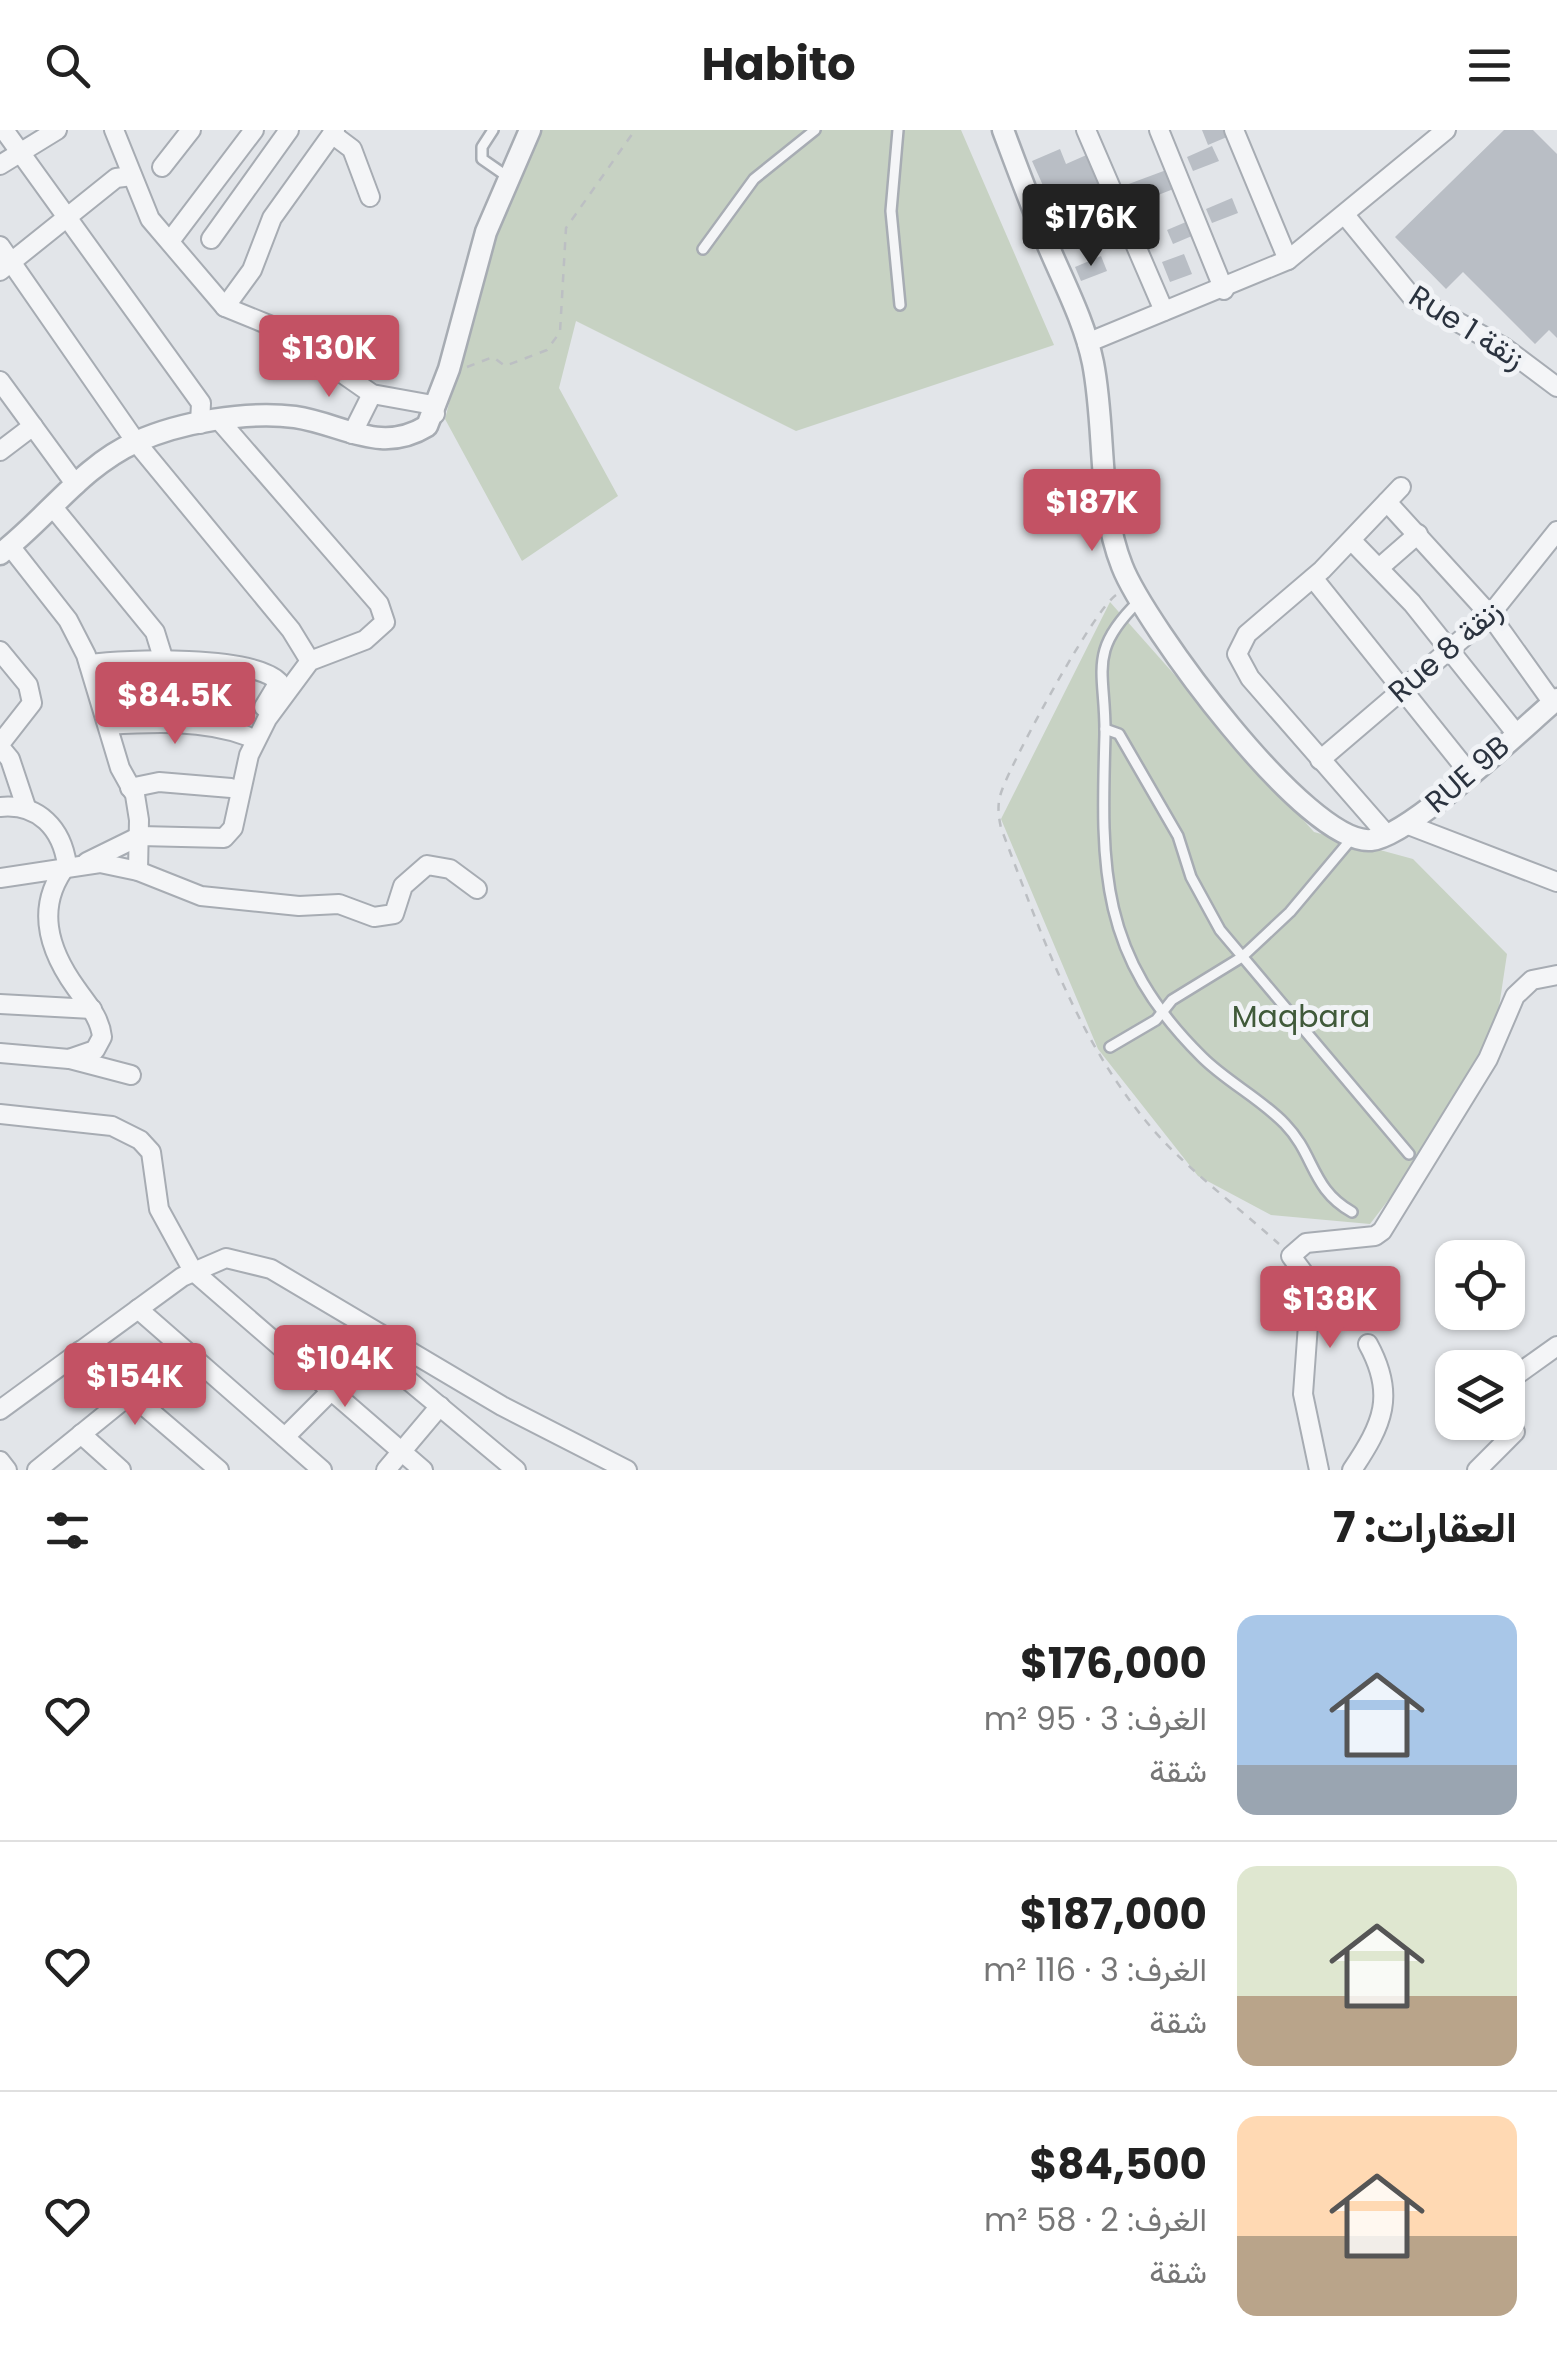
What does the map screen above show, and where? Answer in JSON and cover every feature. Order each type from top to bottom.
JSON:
[{"type":"street","points":[[0,878],[87,862],[140,836],[224,838],[233,828],[262,727],[310,662],[372,637],[382,628],[384,612],[210,423],[201,403],[4,130]]},
{"type":"street","points":[[0,165],[56,130]]},
{"type":"street","points":[[114,130],[150,219],[226,307],[288,334],[372,394],[422,400],[434,405],[435,414]]},
{"type":"street","points":[[121,150],[133,130]]},
{"type":"street","points":[[162,167],[191,130]]},
{"type":"street","points":[[170,241],[254,130]]},
{"type":"street","points":[[211,239],[290,130]]},
{"type":"street","points":[[138,871],[140,836],[130,788],[89,664],[68,620],[5,550],[76,485],[136,442],[210,423],[297,418],[379,440],[405,438],[427,426],[447,376],[486,232],[530,130]]},
{"type":"street","points":[[1003,130],[1087,342],[1116,546],[1135,594],[1263,768],[1313,811],[1371,837]]},
{"type":"street","points":[[1086,130],[1164,312]]},
{"type":"street","points":[[1159,130],[1224,290]]},
{"type":"street","points":[[1234,130],[1288,260]]},
{"type":"street","points":[[1087,342],[1224,290],[1288,260],[1446,130]]},
{"type":"street","points":[[226,307],[250,274],[272,218],[333,132],[352,149],[370,197]]},
{"type":"street","points":[[6,267],[116,178],[132,176]]},
{"type":"street","name":"Rue 1 زنقة","points":[[1345,215],[1412,297],[1506,348],[1557,388]]},
{"type":"street","points":[[0,246],[6,267],[136,442],[291,630],[310,662]]},
{"type":"street","points":[[0,382],[76,485]]},
{"type":"street","points":[[352,434],[372,394]]},
{"type":"street","points":[[0,451],[33,426]]},
{"type":"street","points":[[1371,837],[1320,760],[1250,678],[1237,654],[1246,634],[1352,541],[1400,487]]},
{"type":"street","points":[[1387,502],[1490,615],[1555,701]]},
{"type":"street","points":[[52,506],[155,632],[164,661]]},
{"type":"street","name":"Rue 8 زنقة","points":[[1320,760],[1490,615],[1557,531]]},
{"type":"street","points":[[1379,568],[1418,534]]},
{"type":"street","points":[[1352,541],[1379,568],[1514,732]]},
{"type":"street","points":[[1313,578],[1470,774]]},
{"type":"street","points":[[0,651],[28,685],[32,703],[0,745],[10,759],[26,807],[62,840],[67,866],[49,897],[49,933],[59,960],[101,1029],[99,1044],[85,1056],[69,1059]]},
{"type":"street","points":[[89,664],[129,658],[256,669],[278,679],[234,762],[229,801],[236,808]]},
{"type":"street","name":"RUE 9B","points":[[1371,837],[1406,824],[1555,701]]},
{"type":"street","points":[[108,725],[204,726],[247,736]]},
{"type":"street","points":[[130,788],[159,782],[230,788]]},
{"type":"street","points":[[0,806],[26,807]]},
{"type":"street","points":[[1406,824],[1557,882]]},
{"type":"street","points":[[87,862],[138,871],[201,896],[299,906],[339,904],[381,918],[396,912],[403,886],[427,866],[450,869],[476,889]]},
{"type":"street","points":[[1319,1470],[1303,1394],[1311,1283],[1291,1256],[1306,1243],[1375,1236],[1382,1231],[1488,1059],[1515,996],[1532,980],[1557,975]]},
{"type":"street","points":[[0,1004],[92,1010]]},
{"type":"street","points":[[0,1054],[69,1059],[131,1075]]},
{"type":"street","points":[[0,1114],[112,1126],[140,1140],[151,1152],[159,1209],[193,1270],[422,1470]]},
{"type":"street","points":[[0,1410],[193,1270],[226,1258],[254,1262],[502,1406],[626,1470]]},
{"type":"street","points":[[138,1309],[322,1470]]},
{"type":"street","points":[[361,1324],[372,1350],[516,1470]]},
{"type":"street","points":[[1352,1470],[1374,1438],[1382,1406],[1385,1376],[1368,1344]]},
{"type":"street","points":[[1525,1369],[1557,1346]]},
{"type":"street","points":[[285,1437],[372,1350]]},
{"type":"street","points":[[80,1351],[219,1470]]},
{"type":"street","points":[[37,1470],[132,1393]]},
{"type":"street","points":[[386,1470],[440,1406]]},
{"type":"street","points":[[81,1434],[121,1470]]},
{"type":"street","points":[[1478,1470],[1508,1440]]},
{"type":"street","points":[[0,1461],[7,1470]]},
{"type":"lane","points":[[494,130],[482,148],[482,160],[508,177]]},
{"type":"lane","points":[[703,249],[754,179],[816,130]]},
{"type":"lane","points":[[898,130],[890,211],[900,305]]},
{"type":"lane","points":[[1135,594],[1101,662],[1108,902],[1126,952],[1162,1012],[1215,1069],[1283,1122],[1326,1195],[1352,1212]]},
{"type":"lane","points":[[1104,729],[1119,734],[1178,836],[1199,892],[1242,957],[1302,1022],[1410,1154]]},
{"type":"lane","points":[[1110,1047],[1162,1012],[1172,1000],[1242,957],[1371,837]]},
{"type":"path","points":[[447,376],[493,357],[505,366],[546,350],[560,332],[566,228],[634,130]]},
{"type":"path","points":[[1135,594],[1110,598],[1026,735],[1001,792],[997,808],[1001,828],[1042,945],[1113,1078],[1148,1124],[1291,1256]]},
{"type":"green space","points":[[539,130],[961,130],[1054,345],[796,431],[576,321],[559,388],[618,496],[522,561],[445,419],[495,225]]},
{"type":"green space","name":"Maqbara","points":[[1110,602],[1314,832],[1413,859],[1507,954],[1490,1067],[1370,1224],[1271,1215],[1198,1176],[1098,1049],[1001,819]]},
{"type":"building","points":[[1202,130],[1232,130],[1234,134],[1208,145]]},
{"type":"building","points":[[1504,130],[1533,130],[1557,154],[1557,338],[1549,330],[1535,344],[1463,272],[1446,289],[1395,237]]},
{"type":"building","points":[[1212,146],[1219,161],[1193,171],[1187,157]]},
{"type":"building","points":[[1060,149],[1066,164],[1091,153],[1106,187],[1054,210],[1032,161]]},
{"type":"building","points":[[1169,169],[1176,188],[1153,197],[1159,212],[1139,219],[1126,185]]},
{"type":"building","points":[[1232,198],[1238,213],[1212,223],[1206,209]]},
{"type":"building","points":[[1193,219],[1199,233],[1173,244],[1167,230]]},
{"type":"building","points":[[1184,254],[1192,274],[1170,282],[1162,262]]},
{"type":"building","points":[[1101,256],[1107,271],[1081,281],[1075,267]]}]
